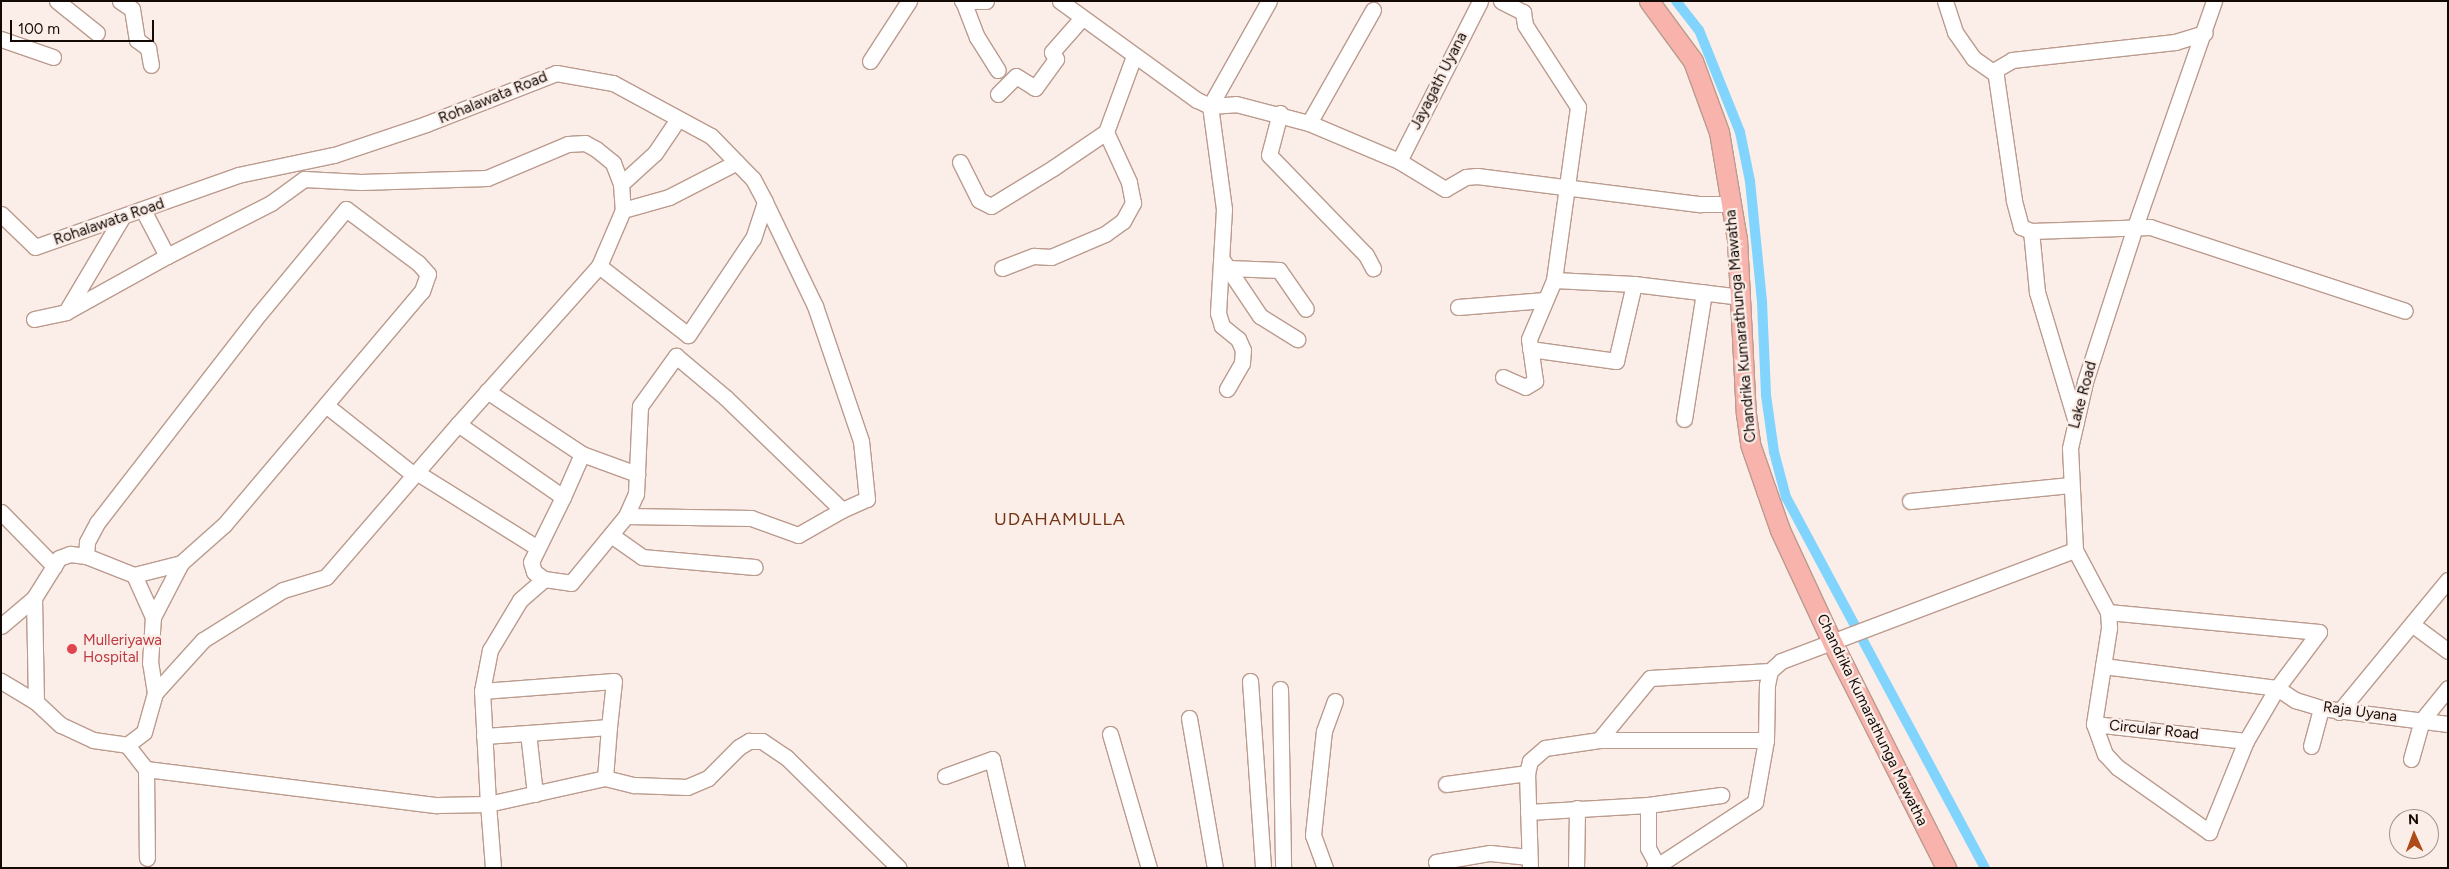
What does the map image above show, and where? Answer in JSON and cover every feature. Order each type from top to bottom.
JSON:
[{"type":"main road","name":"Chandrika Kumarathunga Mawatha","points":[[1649,1],[1693,61],[1719,132],[1731,204],[1741,297],[1750,444],[1780,530],[1839,642],[1946,868]]},
{"type":"street","points":[[57,1],[97,32]]},
{"type":"street","points":[[120,1],[132,9],[137,40],[148,48],[151,65]]},
{"type":"street","points":[[870,61],[909,1]]},
{"type":"street","points":[[986,1],[963,1],[977,37],[998,70]]},
{"type":"street","points":[[1060,1],[1081,19],[1210,106],[1236,104],[1280,113],[1309,123],[1399,161],[1445,189],[1466,177],[1477,176],[1700,204],[1731,204]]},
{"type":"street","points":[[1227,389],[1242,363],[1243,350],[1238,339],[1222,326],[1218,312],[1225,264],[1224,209],[1210,106],[1269,1]]},
{"type":"street","name":"Jayagath Uyana","points":[[1399,161],[1480,1]]},
{"type":"street","points":[[1501,1],[1523,12],[1525,25],[1578,107],[1565,186],[1564,225],[1554,280],[1529,339],[1535,381],[1531,386],[1503,376]]},
{"type":"street","points":[[1945,1],[1955,32],[1973,58],[1996,74]]},
{"type":"street","name":"Lake Road","points":[[2074,550],[2070,448],[2085,382],[2135,227],[2205,33],[2214,1]]},
{"type":"street","points":[[1309,123],[1374,10]]},
{"type":"street","points":[[998,94],[1016,76],[1035,88],[1056,58],[1052,52],[1081,19]]},
{"type":"street","points":[[2205,33],[2175,42],[2012,60],[1995,70],[2014,200],[2021,227],[2031,231],[2150,228],[2405,311]]},
{"type":"street","points":[[1,39],[53,57]]},
{"type":"street","points":[[960,162],[979,200],[991,206],[1106,132],[1134,56]]},
{"type":"street","name":"Rohalawata Road","points":[[1,214],[35,247],[120,219],[238,175],[334,155],[426,124],[556,73],[613,83],[711,136],[754,179],[815,306],[860,441],[867,498],[842,510]]},
{"type":"street","points":[[1280,113],[1269,155],[1366,255],[1373,268]]},
{"type":"street","points":[[621,184],[655,153],[678,119]]},
{"type":"street","points":[[1002,268],[1034,256],[1051,257],[1105,234],[1123,220],[1133,202],[1129,182],[1106,132]]},
{"type":"street","points":[[34,319],[66,312],[311,177],[361,182],[487,178],[568,144],[585,143],[612,163],[621,184],[623,210],[599,266],[458,424],[326,577],[283,590],[243,612],[203,640],[155,693]]},
{"type":"street","points":[[623,210],[668,197],[737,162]]},
{"type":"street","points":[[582,454],[563,497],[536,547],[531,562],[534,572],[544,580],[571,583],[626,516],[636,494],[640,406],[676,356],[688,335],[754,238],[765,202]]},
{"type":"street","points":[[86,556],[87,542],[97,523],[346,209],[428,274],[422,291],[327,406],[224,525],[181,563],[153,617],[150,663],[155,693],[144,732],[127,745]]},
{"type":"street","points":[[143,210],[167,256]]},
{"type":"street","points":[[66,312],[120,219]]},
{"type":"street","points":[[2031,231],[2037,292],[2076,422]]},
{"type":"street","points":[[1225,264],[1279,270],[1306,309]]},
{"type":"street","points":[[1225,264],[1260,316],[1297,339]]},
{"type":"street","points":[[599,266],[688,335]]},
{"type":"street","points":[[1554,280],[1634,284],[1741,297]]},
{"type":"street","points":[[1530,349],[1616,361],[1634,284]]},
{"type":"street","points":[[1684,419],[1704,293]]},
{"type":"street","points":[[1458,307],[1546,300]]},
{"type":"street","points":[[626,516],[752,518],[798,535],[842,510],[726,398],[676,356]]},
{"type":"street","points":[[487,391],[582,454],[637,474]]},
{"type":"street","points":[[327,406],[415,474],[536,547]]},
{"type":"street","points":[[458,424],[563,497]]},
{"type":"street","points":[[1910,501],[2070,485]]},
{"type":"street","points":[[1,512],[54,566]]},
{"type":"street","points":[[611,536],[642,557],[755,566]]},
{"type":"street","points":[[1599,740],[1650,678],[1770,671],[1781,661],[1839,642],[2074,550],[2108,612],[2319,632],[2277,688],[2246,740],[2210,832],[2117,767],[2105,754],[2094,724]]},
{"type":"street","points":[[1,626],[34,598],[59,558],[70,554],[86,556],[134,575],[181,563]]},
{"type":"street","points":[[134,575],[153,617]]},
{"type":"street","points":[[494,868],[488,804],[482,691],[490,650],[504,624],[520,600],[544,580]]},
{"type":"street","points":[[2340,712],[2448,580]]},
{"type":"street","points":[[34,598],[36,702]]},
{"type":"street","name":"Circular Road","points":[[2108,612],[2103,666],[2094,724],[2246,740]]},
{"type":"street","points":[[2413,625],[2448,651]]},
{"type":"street","points":[[2103,666],[2277,688]]},
{"type":"street","points":[[1648,805],[1648,848],[1656,866],[1756,802],[1766,740],[1770,671]]},
{"type":"street","points":[[482,691],[614,681],[605,778]]},
{"type":"street","points":[[1250,681],[1263,868]]},
{"type":"street","points":[[1,682],[36,702],[61,724],[93,740],[127,745],[146,769],[147,858]]},
{"type":"street","name":"Raja Uyana","points":[[2277,688],[2295,700],[2321,708],[2340,712],[2448,724]]},
{"type":"street","points":[[2411,759],[2422,720],[2448,688]]},
{"type":"street","points":[[1280,689],[1283,868]]},
{"type":"street","points":[[1325,868],[1313,835],[1324,731],[1335,701]]},
{"type":"street","points":[[2311,746],[2321,708]]},
{"type":"street","points":[[1189,718],[1215,868]]},
{"type":"street","points":[[484,736],[609,727]]},
{"type":"street","points":[[528,733],[535,794]]},
{"type":"street","points":[[1110,734],[1149,868]]},
{"type":"street","points":[[1436,862],[1490,852],[1530,863],[1527,773],[1530,761],[1545,748],[1599,740],[1766,740]]},
{"type":"street","points":[[146,769],[437,805],[488,804],[605,778],[634,785],[687,787],[708,778],[739,747],[749,742],[762,742],[786,756],[899,868]]},
{"type":"street","points":[[945,776],[992,760],[1017,868]]},
{"type":"street","points":[[1446,784],[1527,773]]},
{"type":"street","points":[[1528,812],[1648,805],[1721,795]]},
{"type":"street","points":[[1576,868],[1577,808]]},
{"type":"waterway","points":[[1676,1],[1699,30],[1740,132],[1750,181],[1762,302],[1766,395],[1774,452],[1786,497],[1985,868]]},
{"type":"place","name":"Mulleriyawa Hospital","points":[[72,649]]},
{"type":"district","name":"UDAHAMULLA","points":[[1060,519]]}]
